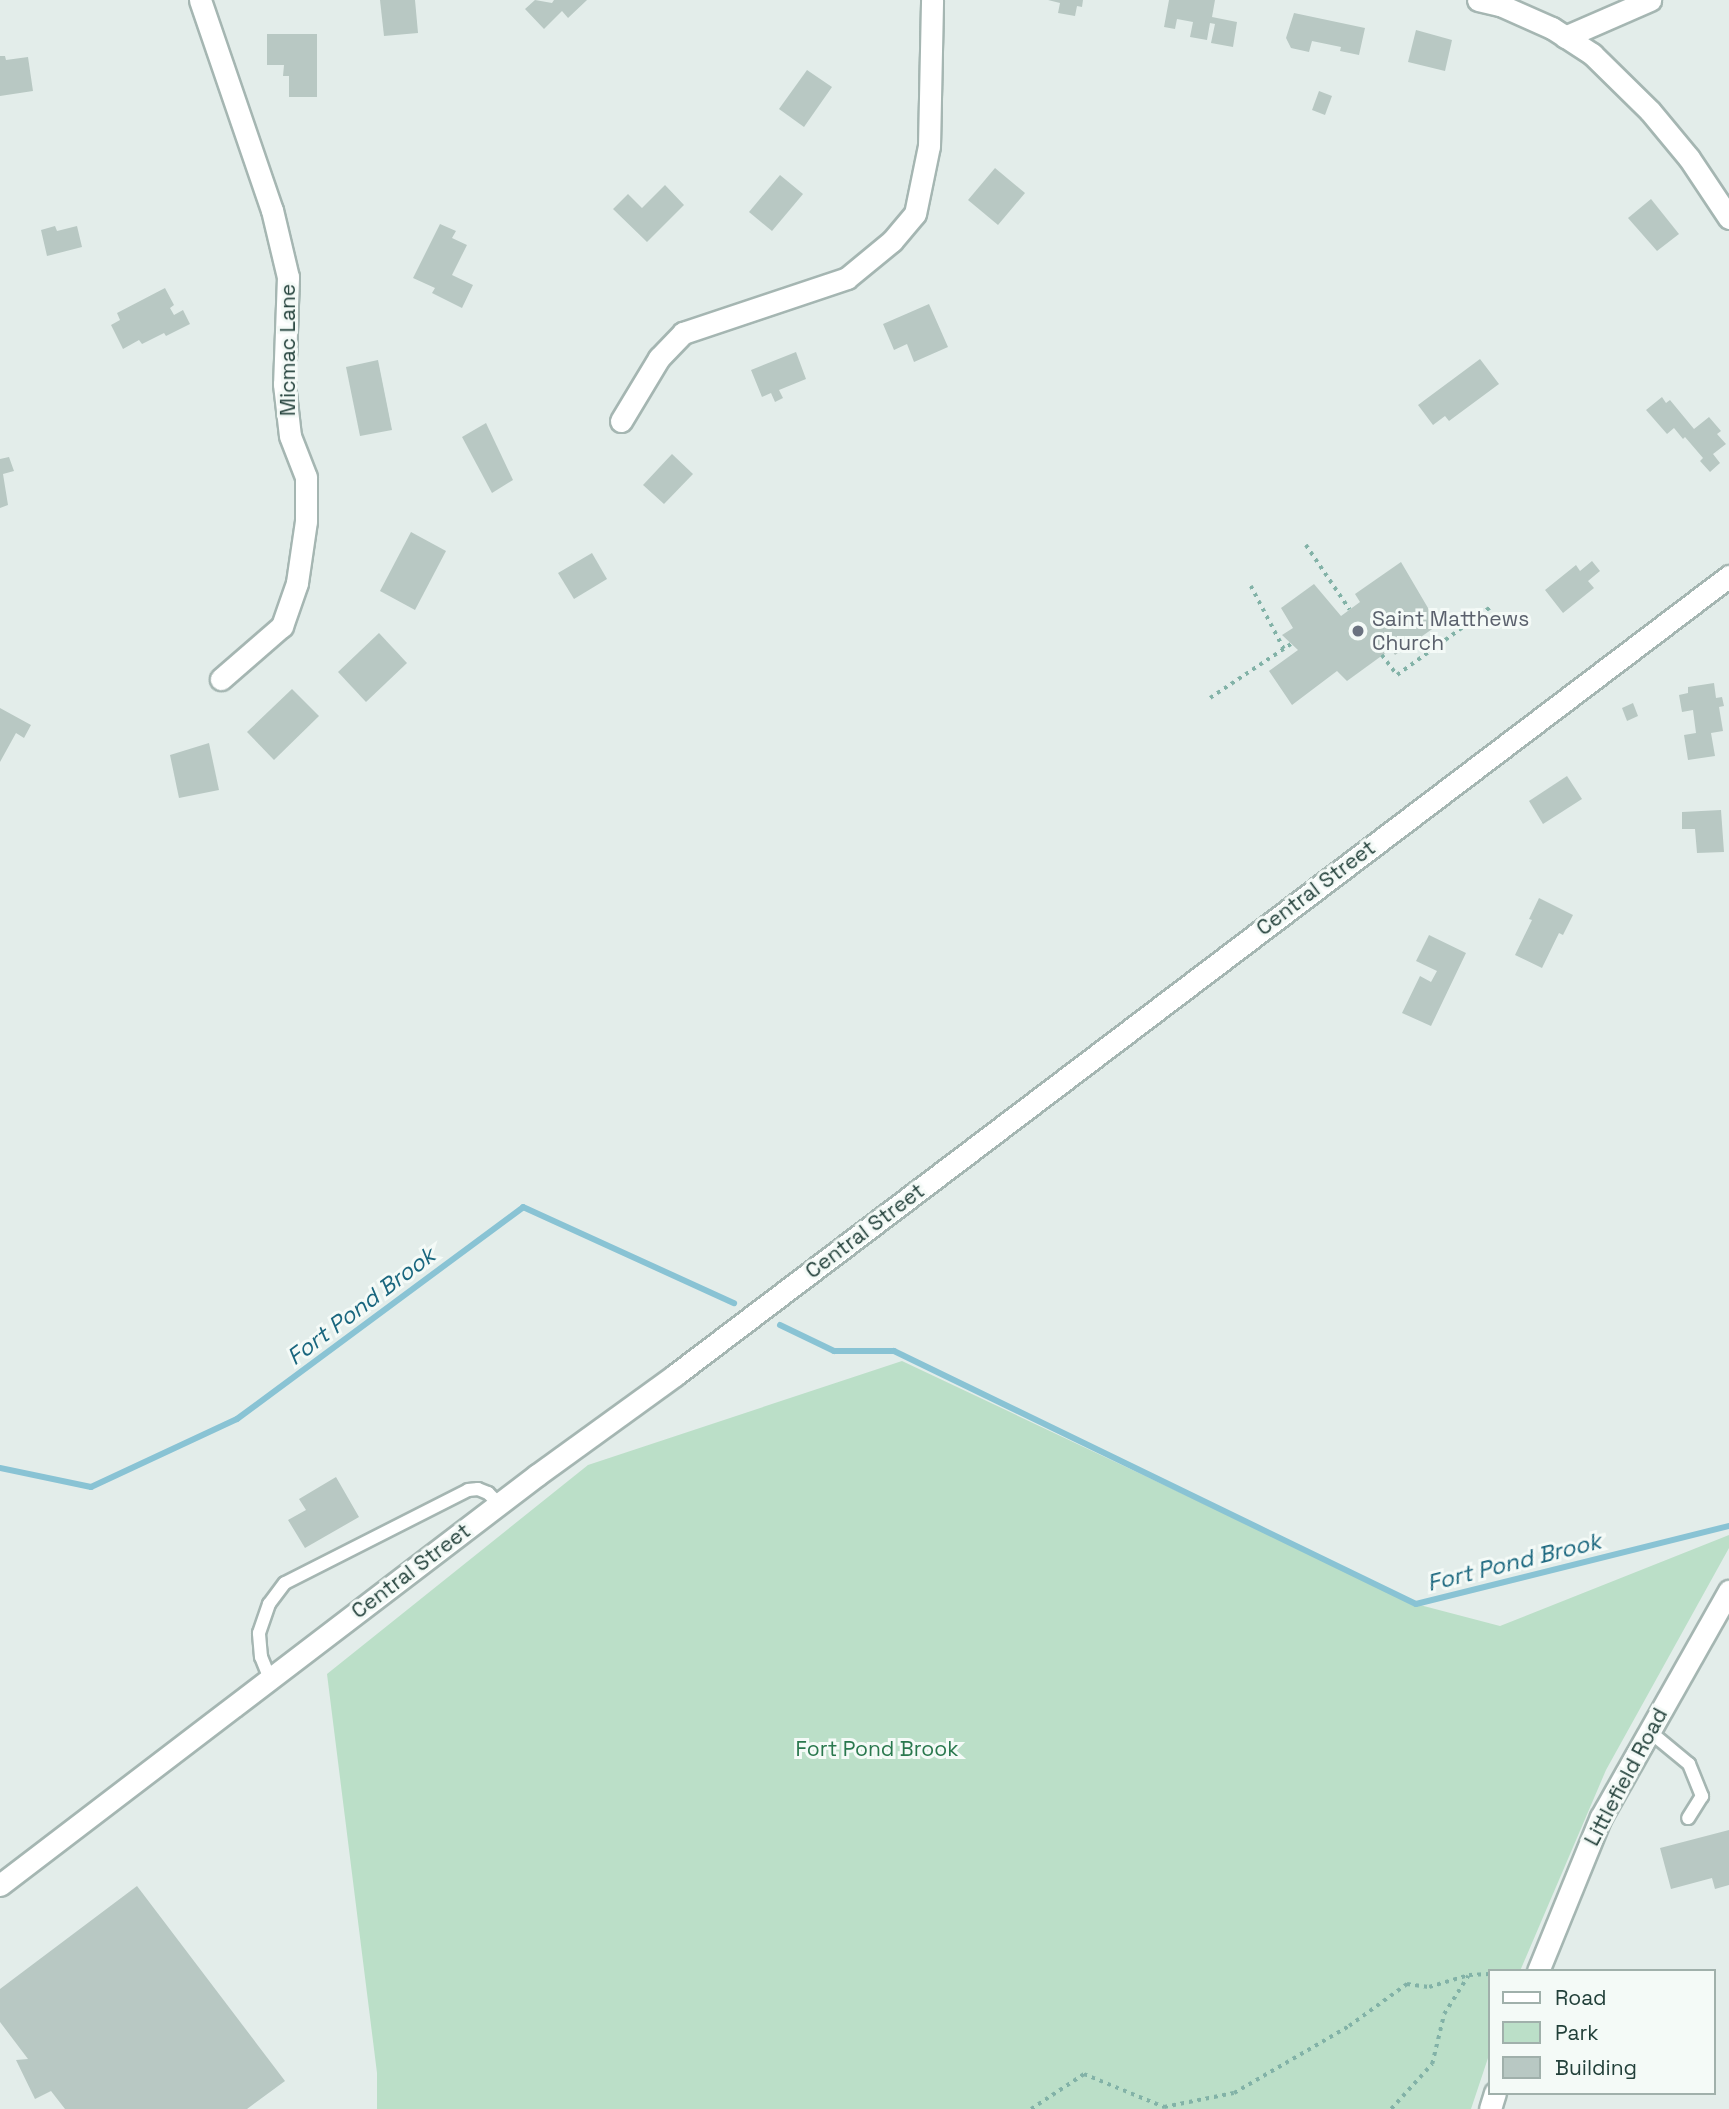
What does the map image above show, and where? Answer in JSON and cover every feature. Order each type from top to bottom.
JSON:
[{"type":"street","name":"Micmac Lane","points":[[200,0],[272,210],[288,276],[284,384],[290,436],[306,477],[306,521],[297,583],[282,626],[221,680]]},
{"type":"street","points":[[621,421],[659,358],[683,333],[847,278],[892,241],[915,214],[929,146],[932,0]]},
{"type":"street","points":[[1478,0],[1500,5],[1565,37],[1592,54],[1650,111],[1689,158],[1729,218]]},
{"type":"street","points":[[1565,37],[1650,0]]},
{"type":"street","name":"Central Street","points":[[0,1885],[1729,576]]},
{"type":"street","name":"Littlefield Road","points":[[1539,1969],[1601,1817],[1729,1591]]},
{"type":"lane","points":[[270,1679],[261,1657],[259,1633],[270,1604],[285,1583],[468,1490],[478,1489],[488,1493],[500,1505]]},
{"type":"lane","points":[[1650,1731],[1689,1764],[1702,1796],[1688,1818]]},
{"type":"path","points":[[1306,545],[1350,610]]},
{"type":"path","points":[[1251,586],[1284,649]]},
{"type":"path","points":[[1382,655],[1397,675],[1492,606]]},
{"type":"path","points":[[1210,698],[1292,644]]},
{"type":"path","points":[[1031,2109],[1084,2074],[1164,2107],[1234,2093],[1339,2032],[1407,1984],[1429,1987],[1469,1975],[1488,1974]]},
{"type":"path","points":[[1391,2109],[1432,2064],[1444,2014],[1469,1975]]},
{"type":"green space","name":"Fort Pond Brook","points":[[902,1361],[1416,1604],[1500,1626],[1729,1535],[1729,1548],[1606,1770],[1521,1969],[1488,1969],[1488,2058],[1471,2109],[377,2109],[377,2073],[327,1674],[588,1465]]},
{"type":"building","points":[[380,0],[415,0],[418,33],[384,36]]},
{"type":"building","points":[[535,0],[552,3],[554,0],[587,0],[568,18],[562,11],[544,29],[525,9]]},
{"type":"building","points":[[1048,0],[1083,0],[1082,7],[1077,6],[1075,16],[1058,13],[1060,3]]},
{"type":"building","points":[[1169,0],[1215,0],[1212,17],[1237,22],[1233,47],[1211,43],[1215,24],[1210,23],[1207,40],[1190,37],[1193,22],[1177,19],[1175,29],[1164,27]]},
{"type":"building","points":[[1294,13],[1365,28],[1359,55],[1340,51],[1341,47],[1312,41],[1309,52],[1291,48],[1286,38]]},
{"type":"building","points":[[1416,30],[1452,40],[1445,71],[1408,62]]},
{"type":"building","points":[[267,34],[317,34],[317,97],[289,97],[289,76],[283,76],[284,65],[267,65]]},
{"type":"building","points":[[0,56],[5,56],[6,60],[28,57],[33,91],[0,96]]},
{"type":"building","points":[[807,70],[832,87],[804,127],[779,109]]},
{"type":"building","points":[[1319,91],[1332,96],[1325,115],[1312,110]]},
{"type":"building","points":[[995,168],[1025,193],[998,225],[968,200]]},
{"type":"building","points":[[780,175],[803,194],[772,231],[749,212]]},
{"type":"building","points":[[665,185],[684,205],[647,242],[613,209],[628,194],[642,208]]},
{"type":"building","points":[[1651,199],[1679,234],[1657,251],[1628,218]]},
{"type":"building","points":[[440,224],[456,231],[452,238],[467,245],[452,275],[473,285],[462,308],[432,293],[435,288],[413,278]]},
{"type":"building","points":[[55,226],[57,231],[77,226],[82,247],[47,256],[41,230]]},
{"type":"building","points":[[165,288],[174,305],[170,308],[174,315],[183,310],[190,324],[166,336],[164,333],[142,344],[139,340],[123,349],[111,325],[120,320],[117,313]]},
{"type":"building","points":[[929,304],[948,347],[914,362],[907,344],[894,350],[883,324]]},
{"type":"building","points":[[796,352],[806,379],[779,390],[783,398],[775,402],[771,393],[762,397],[751,370]]},
{"type":"building","points":[[1480,359],[1499,384],[1449,421],[1445,416],[1433,425],[1418,405]]},
{"type":"building","points":[[378,360],[392,430],[360,436],[346,367]]},
{"type":"building","points":[[1662,397],[1666,403],[1670,400],[1694,429],[1709,417],[1721,431],[1717,434],[1726,444],[1713,454],[1720,463],[1710,472],[1700,461],[1703,458],[1685,437],[1683,439],[1674,428],[1667,434],[1646,410]]},
{"type":"building","points":[[486,423],[513,480],[492,493],[462,437]]},
{"type":"building","points":[[672,454],[693,474],[664,504],[643,485]]},
{"type":"building","points":[[9,457],[14,471],[3,474],[8,505],[0,508],[0,459]]},
{"type":"building","points":[[411,532],[446,551],[415,610],[380,591]]},
{"type":"building","points":[[592,553],[607,579],[574,599],[558,573]]},
{"type":"building","points":[[1592,561],[1600,571],[1588,581],[1594,588],[1563,613],[1545,590],[1576,565],[1580,571]]},
{"type":"building","name":"Saint Matthews Church","points":[[1401,562],[1438,625],[1395,655],[1391,649],[1347,681],[1337,671],[1292,705],[1269,671],[1298,650],[1282,635],[1293,628],[1281,608],[1314,584],[1341,616],[1360,602],[1355,594]]},
{"type":"building","points":[[379,633],[407,663],[366,702],[338,672]]},
{"type":"building","points":[[1714,683],[1716,698],[1722,697],[1724,706],[1719,707],[1723,731],[1711,733],[1715,756],[1688,760],[1684,735],[1696,733],[1693,710],[1682,712],[1679,695],[1688,693],[1688,687]]},
{"type":"building","points":[[292,689],[319,716],[274,760],[247,732]]},
{"type":"building","points":[[1633,703],[1638,716],[1627,721],[1622,708]]},
{"type":"building","points":[[0,708],[31,725],[24,738],[16,733],[0,762]]},
{"type":"building","points":[[209,743],[219,790],[179,798],[170,755]]},
{"type":"building","points":[[1567,776],[1582,799],[1543,824],[1529,801]]},
{"type":"building","points":[[1721,810],[1724,852],[1697,853],[1695,829],[1682,829],[1682,812]]},
{"type":"building","points":[[1539,898],[1573,915],[1563,935],[1559,933],[1542,968],[1515,955]]},
{"type":"building","points":[[1429,935],[1466,953],[1431,1026],[1402,1013],[1420,976],[1431,982],[1437,971],[1416,961]]},
{"type":"building","points":[[336,1477],[359,1517],[305,1548],[288,1520],[306,1510],[299,1499]]},
{"type":"building","points":[[1729,1830],[1729,1885],[1715,1889],[1712,1878],[1671,1889],[1660,1848]]},
{"type":"building","points":[[137,1886],[285,2081],[247,2109],[65,2109],[51,2091],[35,2099],[16,2060],[28,2059],[0,2022],[0,1989]]},
{"type":"waterway","name":"Fort Pond Brook","points":[[0,1468],[91,1487],[237,1419],[523,1207],[734,1303]]},
{"type":"waterway","name":"Fort Pond Brook","points":[[780,1325],[834,1351],[894,1351],[1416,1604],[1729,1526]]},
{"type":"place","name":"Saint Matthews Church","points":[[1358,631]]}]
